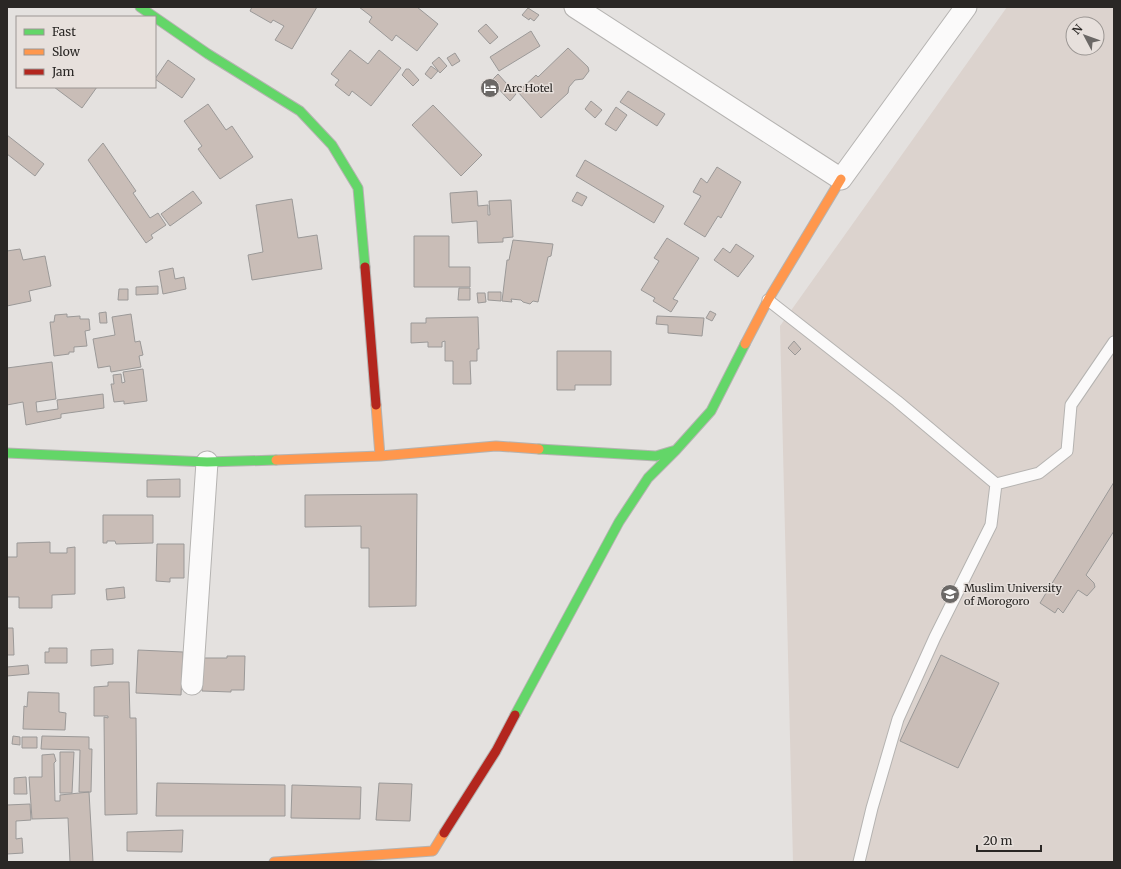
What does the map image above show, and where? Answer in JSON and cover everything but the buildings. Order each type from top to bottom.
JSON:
[{"type":"street","points":[[140,7],[153,16]]},
{"type":"street","points":[[575,7],[841,179]]},
{"type":"street","points":[[274,862],[341,856],[434,851],[496,751],[619,522],[648,478],[676,450],[711,411],[768,300],[841,179],[966,7]]},
{"type":"street","points":[[156,18],[208,54],[300,111],[332,145],[358,188],[380,456]]},
{"type":"street","points":[[7,453],[207,462],[380,456],[496,446],[656,456],[676,450]]},
{"type":"street","points":[[192,684],[207,462]]},
{"type":"lane","points":[[768,300],[903,406],[996,484]]},
{"type":"lane","points":[[996,484],[1039,473],[1067,451],[1071,405],[1114,342]]},
{"type":"lane","points":[[859,862],[872,808],[898,719],[938,631],[991,525],[996,484]]},
{"type":"shaded area","name":"Muslim University of Morogoro","points":[[1007,7],[1114,7],[1114,862],[793,862],[780,326]]},
{"type":"traffic: fast","points":[[140,7],[153,16]]},
{"type":"traffic: fast","points":[[156,18],[208,54],[300,111],[332,145],[358,188],[365,267]]},
{"type":"traffic: fast","points":[[539,449],[656,456],[676,450],[711,411],[745,344]]},
{"type":"traffic: fast","points":[[515,715],[619,522],[648,478],[676,450]]},
{"type":"traffic: fast","points":[[7,453],[207,462],[276,460]]},
{"type":"traffic: slow","points":[[745,344],[768,300],[841,179]]},
{"type":"traffic: slow","points":[[376,405],[380,456]]},
{"type":"traffic: slow","points":[[276,460],[380,456],[496,446],[539,449]]},
{"type":"traffic: slow","points":[[274,862],[433,851],[444,833]]},
{"type":"traffic: jam","points":[[365,267],[376,405]]},
{"type":"traffic: jam","points":[[444,833],[496,751],[515,715]]},
{"type":"place","name":"Arc Hotel","points":[[490,88]]},
{"type":"place","name":"Muslim University of Morogoro","points":[[950,594]]}]
